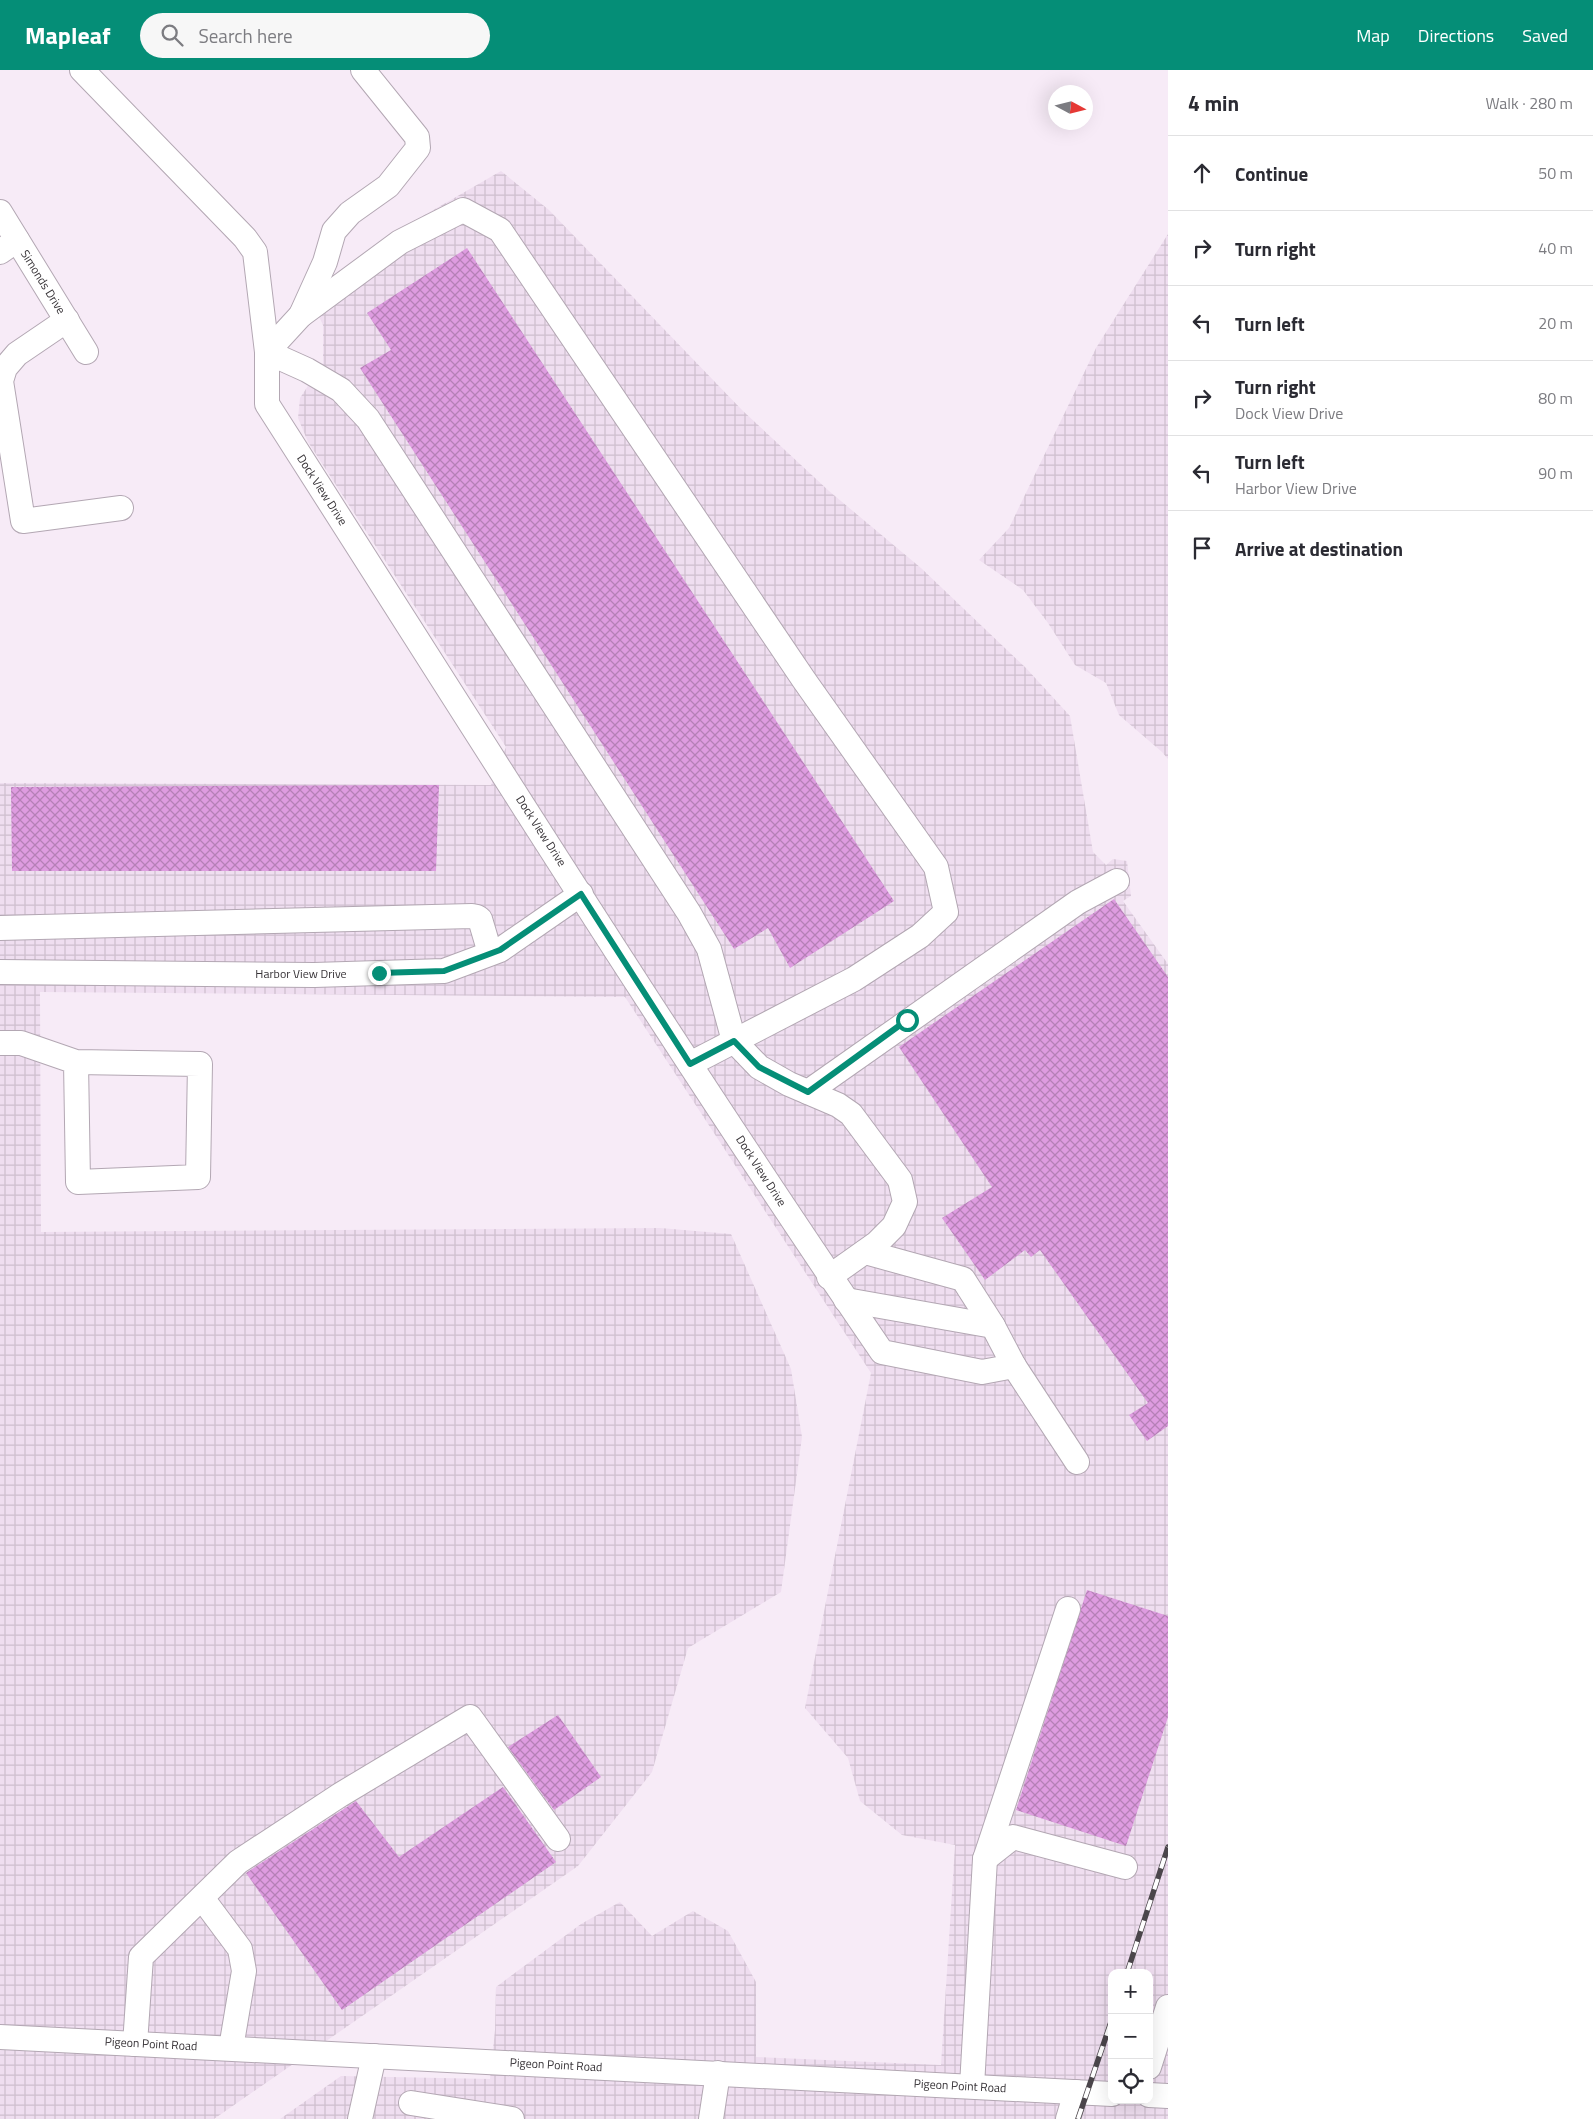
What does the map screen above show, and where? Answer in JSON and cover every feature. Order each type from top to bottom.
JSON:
[{"type":"street","name":"Dock View Drive","points":[[82,70],[245,238],[254,252],[267,352],[267,404],[690,1064],[829,1277],[882,1352],[982,1372],[1014,1366]]},
{"type":"street","points":[[301,315],[325,262],[334,231],[350,213],[388,186],[418,148],[417,137],[363,70]]},
{"type":"street","points":[[690,1064],[734,1041],[854,979],[920,936],[946,912],[936,867],[804,680],[500,230],[463,210],[400,242],[301,315],[267,352],[307,370],[341,390],[368,419],[689,913],[709,949],[734,1041],[759,1067],[838,1105],[851,1114],[900,1180],[904,1202],[894,1226],[877,1243],[829,1277]]},
{"type":"street","name":"Simonds Drive","points":[[0,212],[9,246],[67,320],[86,352]]},
{"type":"street","points":[[67,320],[17,354],[5,368],[1,381],[23,521],[121,508]]},
{"type":"street","points":[[808,1092],[1078,902],[1117,881]]},
{"type":"street","name":"Harbor View Drive","points":[[0,972],[314,975],[444,971],[500,950],[581,894]]},
{"type":"street","points":[[0,928],[472,916],[480,920],[490,953]]},
{"type":"street","points":[[0,1043],[21,1043],[76,1062],[200,1064],[198,1177],[78,1182],[76,1062]]},
{"type":"street","points":[[865,1252],[963,1279],[993,1326],[1014,1366],[1077,1462]]},
{"type":"street","points":[[846,1300],[993,1326]]},
{"type":"street","points":[[972,2086],[985,1859],[1068,1609]]},
{"type":"street","points":[[135,2044],[141,1957],[238,1862],[340,1795],[470,1717],[558,1839]]},
{"type":"street","points":[[985,1859],[1013,1837],[1125,1867]]},
{"type":"street","points":[[202,1898],[240,1949],[244,1971],[231,2048]]},
{"type":"street","points":[[1152,2059],[1168,2007]]},
{"type":"street","name":"Pigeon Point Road","points":[[0,2037],[1108,2094]]},
{"type":"street","points":[[360,2119],[374,2056]]},
{"type":"street","points":[[711,2119],[718,2073]]},
{"type":"street","points":[[1068,2119],[1076,2092]]},
{"type":"street","points":[[1153,2096],[1168,2096]]},
{"type":"street","points":[[411,2103],[512,2119]]},
{"type":"shaded area","points":[[501,171],[549,210],[743,411],[829,491],[921,568],[1026,668],[1070,716],[1093,852],[1106,865],[1113,859],[1127,861],[1131,896],[1123,901],[1168,964],[1168,2119],[280,2119],[341,2076],[490,2079],[495,2030],[496,1987],[581,1924],[620,1902],[652,1936],[693,1911],[728,1931],[756,1982],[756,2057],[941,2065],[955,1845],[902,1835],[860,1801],[848,1758],[805,1708],[871,1373],[625,997],[40,992],[41,1232],[660,1228],[731,1234],[791,1369],[802,1437],[781,1592],[688,1648],[652,1772],[578,1866],[214,2119],[0,2119],[0,783],[491,785],[506,747],[308,442],[298,418],[300,398],[323,363],[323,325],[308,294],[390,235]]},
{"type":"shaded area","points":[[1168,234],[1168,759],[1119,715],[1106,683],[1075,665],[1048,623],[1023,590],[979,560],[1009,528],[1096,348]]},
{"type":"building","points":[[467,248],[894,901],[790,968],[768,928],[734,949],[360,368],[391,350],[367,313]]},
{"type":"building","points":[[439,785],[436,871],[12,871],[11,787]]},
{"type":"building","points":[[1114,899],[1168,977],[1168,1426],[1147,1441],[1129,1415],[1148,1403],[1040,1250],[1031,1257],[1025,1250],[985,1280],[942,1218],[992,1187],[899,1047]]},
{"type":"building","points":[[1087,1590],[1168,1616],[1168,1717],[1126,1846],[1016,1810]]},
{"type":"building","points":[[558,1715],[601,1777],[554,1810],[508,1747]]},
{"type":"building","points":[[503,1787],[556,1862],[342,2010],[246,1873],[356,1801],[399,1857]]},
{"type":"railway","points":[[1128,1969],[1168,1847]]},
{"type":"railway","points":[[1078,2119],[1108,2031]]},
{"type":"route","points":[[379,973],[444,971],[500,950],[581,894],[690,1064],[734,1041],[759,1067],[789,1084],[808,1092],[907,1020]]}]
